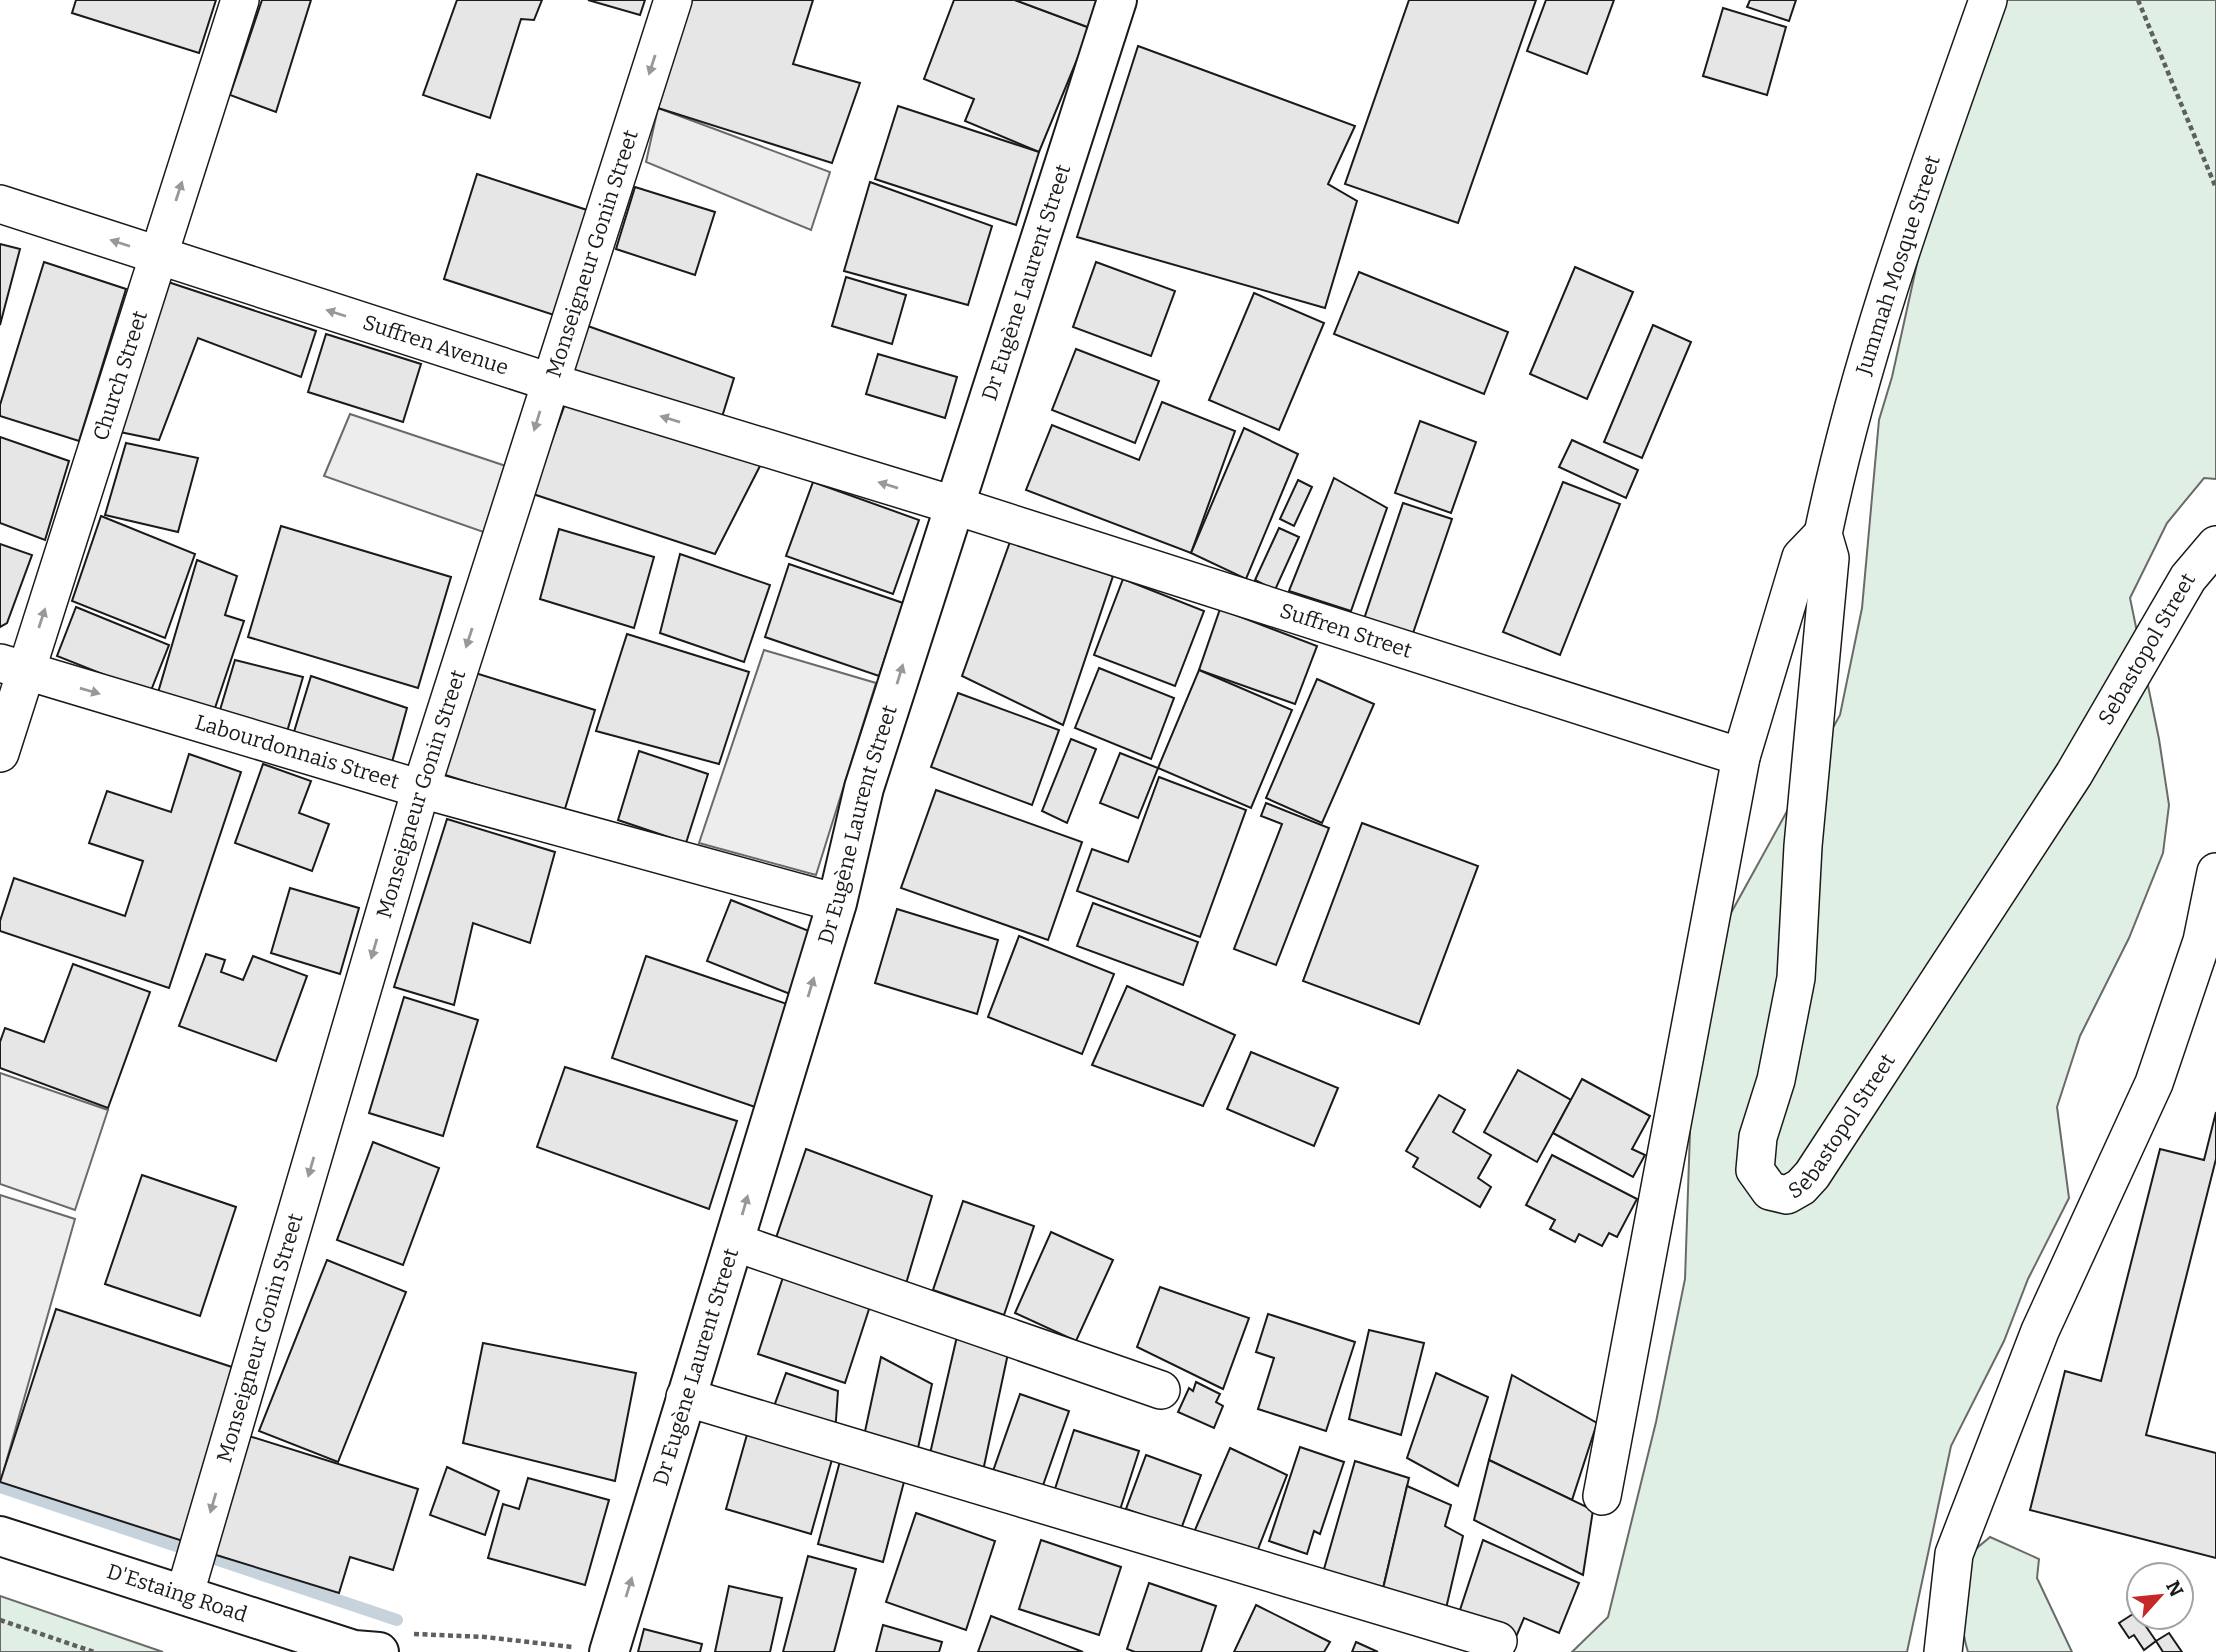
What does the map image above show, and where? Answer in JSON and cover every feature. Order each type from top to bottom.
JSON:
[{"type":"street","name":"Church Street","points":[[0,753],[12,667],[159,255],[240,0]]},
{"type":"street","name":"Monseigneur Gonin Street","points":[[185,1593],[421,789],[673,0]]},
{"type":"street","name":"Dr Eugène Laurent Street","points":[[609,1652],[837,903],[864,788],[1117,0]]},
{"type":"street","name":"Jummah Mosque Street","points":[[1824,534],[1866,362],[1922,186],[1988,0]]},
{"type":"street","name":"Suffren Avenue","points":[[0,204],[550,382],[953,505]]},
{"type":"street","name":"Suffren Street","points":[[953,505],[1741,757]]},
{"type":"street","name":"Sebastopol Street","points":[[1824,534],[1830,558],[1803,846],[1796,978],[1776,1080],[1758,1137],[1755,1170],[1770,1191],[1787,1195],[1801,1187],[1812,1175],[2074,774],[2188,578],[2216,545]]},
{"type":"street","points":[[1602,1496],[1741,757],[1801,557],[1824,534]]},
{"type":"street","name":"Labourdonnais Street","points":[[12,667],[421,789],[837,903]]},
{"type":"street","points":[[1943,1652],[1954,1554],[2040,1331],[2154,1083],[2202,941],[2216,872]]},
{"type":"street","points":[[734,1242],[1161,1391]]},
{"type":"street","points":[[685,1397],[1498,1641]]},
{"type":"street","name":"D'Estaing Road","points":[[0,1536],[363,1651]]},
{"type":"path","points":[[2138,0],[2216,188]]},
{"type":"path","points":[[0,1620],[94,1652]]},
{"type":"green space","points":[[2001,0],[2216,0],[2216,479],[2204,478],[2167,523],[2130,598],[2159,739],[2169,805],[2163,853],[2129,938],[2080,1036],[2057,1107],[2069,1198],[2028,1279],[2004,1341],[1951,1446],[1907,1652],[1572,1652],[1608,1617],[1656,1422],[1685,1279],[1691,1102],[1700,1011],[1731,913],[1840,715],[1862,608],[1879,420],[1892,377],[1932,196]]},
{"type":"green space","points":[[1990,1537],[2039,1559],[2037,1578],[2072,1652],[1968,1652],[1962,1616],[1965,1576],[1974,1551]]},
{"type":"green space","points":[[0,1596],[163,1652],[0,1652]]},
{"type":"shaded area","points":[[658,108],[830,172],[811,230],[646,162]]},
{"type":"shaded area","points":[[350,414],[512,468],[492,535],[324,476]]},
{"type":"shaded area","points":[[764,650],[876,683],[816,875],[699,843]]},
{"type":"shaded area","points":[[0,1073],[108,1110],[75,1210],[0,1184]]},
{"type":"shaded area","points":[[0,1195],[75,1219],[1,1480],[0,1479]]},
{"type":"building","points":[[76,0],[216,0],[199,53],[72,13]]},
{"type":"building","points":[[262,0],[311,0],[276,112],[230,95]]},
{"type":"building","points":[[457,0],[542,0],[534,20],[521,19],[490,118],[423,95]]},
{"type":"building","points":[[588,0],[645,0],[640,15]]},
{"type":"building","points":[[692,0],[813,0],[793,64],[860,83],[832,163],[658,108]]},
{"type":"building","points":[[954,0],[1015,0],[1090,28],[1039,152],[965,121],[974,99],[924,79]]},
{"type":"building","points":[[1015,0],[1100,0],[1090,28]]},
{"type":"building","points":[[1409,0],[1536,0],[1458,223],[1345,184]]},
{"type":"building","points":[[1546,0],[1614,0],[1587,74],[1527,51]]},
{"type":"building","points":[[1750,0],[1796,0],[1789,21],[1747,7]]},
{"type":"building","points":[[1723,8],[1786,27],[1767,95],[1703,76]]},
{"type":"building","points":[[1138,46],[1355,126],[1328,184],[1357,201],[1325,308],[1077,237]]},
{"type":"building","points":[[898,106],[1039,152],[1016,225],[875,179]]},
{"type":"building","points":[[477,174],[587,210],[554,315],[444,279]]},
{"type":"building","points":[[870,182],[992,226],[968,305],[844,271]]},
{"type":"building","points":[[635,187],[715,212],[695,275],[616,249]]},
{"type":"building","points":[[0,244],[20,249],[0,325]]},
{"type":"building","points":[[44,262],[126,289],[79,441],[0,416],[0,405]]},
{"type":"building","points":[[1096,262],[1175,291],[1151,356],[1073,327]]},
{"type":"building","points":[[1575,267],[1633,292],[1587,399],[1530,374]]},
{"type":"building","points":[[1359,272],[1508,332],[1484,394],[1334,334]]},
{"type":"building","points":[[846,277],[906,295],[892,344],[832,326]]},
{"type":"building","points":[[162,280],[316,331],[301,377],[198,338],[159,440],[115,431]]},
{"type":"building","points":[[1254,293],[1324,323],[1279,430],[1209,400]]},
{"type":"building","points":[[585,325],[734,378],[718,430],[568,381]]},
{"type":"building","points":[[1653,325],[1691,342],[1642,458],[1604,442]]},
{"type":"building","points":[[326,334],[421,364],[403,422],[308,392]]},
{"type":"building","points":[[1076,349],[1159,381],[1135,443],[1052,410]]},
{"type":"building","points":[[878,354],[957,377],[945,418],[866,394]]},
{"type":"building","points":[[1162,402],[1235,431],[1191,553],[1026,490],[1052,425],[1139,460]]},
{"type":"building","points":[[565,404],[761,464],[715,554],[533,494]]},
{"type":"building","points":[[1420,421],[1476,442],[1451,513],[1395,493]]},
{"type":"building","points":[[1244,428],[1298,454],[1246,579],[1191,553]]},
{"type":"building","points":[[0,437],[69,461],[45,540],[0,523]]},
{"type":"building","points":[[1572,440],[1638,470],[1626,498],[1559,467]]},
{"type":"building","points":[[126,443],[198,458],[178,532],[105,515]]},
{"type":"building","points":[[1334,478],[1387,508],[1351,611],[1289,591]]},
{"type":"building","points":[[1298,480],[1312,487],[1294,526],[1280,519]]},
{"type":"building","points":[[813,482],[919,520],[893,594],[786,556]]},
{"type":"building","points":[[1563,482],[1620,504],[1560,655],[1503,632]]},
{"type":"building","points":[[1403,503],[1452,519],[1411,639],[1363,622]]},
{"type":"building","points":[[101,516],[195,554],[165,638],[72,601]]},
{"type":"building","points":[[281,526],[451,577],[418,688],[248,637]]},
{"type":"building","points":[[1279,528],[1299,537],[1275,590],[1255,580]]},
{"type":"building","points":[[559,529],[654,557],[634,628],[540,599]]},
{"type":"building","points":[[1011,539],[1113,576],[1063,725],[962,676]]},
{"type":"building","points":[[0,544],[32,555],[7,623],[0,627]]},
{"type":"building","points":[[680,554],[770,585],[744,662],[660,633]]},
{"type":"building","points":[[197,560],[237,576],[225,615],[244,621],[212,717],[157,696]]},
{"type":"building","points":[[789,564],[903,603],[879,676],[765,637]]},
{"type":"building","points":[[1123,579],[1204,611],[1175,686],[1094,655]]},
{"type":"building","points":[[76,607],[169,645],[150,693],[57,656]]},
{"type":"building","points":[[1220,609],[1317,646],[1295,704],[1199,670]]},
{"type":"building","points":[[627,634],[749,672],[719,764],[596,731]]},
{"type":"building","points":[[235,660],[303,677],[284,742],[217,720]]},
{"type":"building","points":[[1099,668],[1174,698],[1151,759],[1075,728]]},
{"type":"building","points":[[1199,670],[1292,710],[1251,808],[1158,768]]},
{"type":"building","points":[[472,672],[595,710],[564,812],[442,774]]},
{"type":"building","points":[[311,676],[407,708],[389,773],[290,745]]},
{"type":"building","points":[[1317,679],[1374,704],[1322,823],[1266,798]]},
{"type":"building","points":[[958,693],[1059,730],[1032,805],[931,767]]},
{"type":"building","points":[[1071,739],[1096,749],[1067,823],[1042,811]]},
{"type":"building","points":[[639,751],[708,774],[686,843],[618,820]]},
{"type":"building","points":[[1120,753],[1158,768],[1138,818],[1100,803]]},
{"type":"building","points":[[189,754],[241,772],[169,988],[0,931],[0,921],[14,878],[125,916],[143,861],[89,843],[107,791],[171,812]]},
{"type":"building","points":[[263,764],[311,781],[299,813],[329,824],[312,871],[235,843]]},
{"type":"building","points":[[1159,777],[1246,810],[1200,937],[1077,891],[1092,849],[1128,862]]},
{"type":"building","points":[[936,790],[1082,842],[1048,940],[901,888]]},
{"type":"building","points":[[1266,803],[1329,828],[1276,965],[1234,949],[1282,824],[1261,816]]},
{"type":"building","points":[[447,819],[555,852],[530,943],[473,923],[454,1005],[394,987]]},
{"type":"building","points":[[1362,823],[1478,866],[1419,1024],[1303,981]]},
{"type":"building","points":[[290,888],[359,908],[340,974],[271,953]]},
{"type":"building","points":[[731,900],[814,933],[790,994],[707,961]]},
{"type":"building","points":[[1093,903],[1198,942],[1183,985],[1077,946]]},
{"type":"building","points":[[897,909],[998,940],[977,1014],[875,983]]},
{"type":"building","points":[[1019,936],[1114,974],[1082,1054],[988,1017]]},
{"type":"building","points":[[206,954],[225,960],[221,972],[243,980],[253,956],[307,976],[276,1061],[179,1026]]},
{"type":"building","points":[[646,956],[793,1006],[758,1108],[612,1058]]},
{"type":"building","points":[[73,964],[150,992],[108,1108],[0,1068],[0,1042],[5,1028],[44,1042]]},
{"type":"building","points":[[1127,986],[1235,1035],[1203,1106],[1092,1065]]},
{"type":"building","points":[[404,997],[478,1020],[443,1136],[369,1113]]},
{"type":"building","points":[[1251,1052],[1338,1088],[1314,1146],[1227,1109]]},
{"type":"building","points":[[565,1067],[737,1121],[709,1209],[537,1147]]},
{"type":"building","points":[[1518,1070],[1571,1100],[1537,1162],[1484,1132]]},
{"type":"building","points":[[1582,1079],[1650,1116],[1632,1149],[1645,1155],[1633,1177],[1553,1133]]},
{"type":"building","points":[[1439,1095],[1465,1110],[1453,1132],[1491,1155],[1478,1178],[1491,1187],[1480,1207],[1413,1167],[1418,1158],[1406,1151]]},
{"type":"building","points":[[2216,1112],[2216,1159],[2146,1435],[2216,1453],[2216,1558],[2030,1510],[2065,1371],[2101,1381],[2160,1149],[2204,1160]]},
{"type":"building","points":[[373,1142],[439,1168],[403,1265],[337,1240]]},
{"type":"building","points":[[806,1149],[932,1196],[905,1287],[776,1238]]},
{"type":"building","points":[[1552,1155],[1637,1199],[1617,1237],[1609,1233],[1602,1246],[1579,1234],[1575,1242],[1550,1229],[1555,1220],[1526,1205]]},
{"type":"building","points":[[142,1175],[236,1207],[200,1316],[105,1284]]},
{"type":"building","points":[[963,1201],[1034,1226],[1004,1315],[933,1290]]},
{"type":"building","points":[[1051,1232],[1113,1260],[1076,1341],[1015,1313]]},
{"type":"building","points":[[327,1260],[406,1292],[338,1462],[259,1431]]},
{"type":"building","points":[[785,1271],[872,1300],[845,1383],[758,1354]]},
{"type":"building","points":[[1160,1287],[1249,1318],[1223,1389],[1137,1347]]},
{"type":"building","points":[[56,1309],[241,1370],[186,1542],[0,1482]]},
{"type":"building","points":[[1268,1314],[1355,1342],[1326,1431],[1258,1409],[1274,1358],[1256,1352]]},
{"type":"building","points":[[1369,1330],[1424,1343],[1401,1435],[1349,1419]]},
{"type":"building","points":[[958,1332],[1010,1344],[983,1471],[929,1458]]},
{"type":"building","points":[[483,1343],[636,1373],[615,1481],[463,1443]]},
{"type":"building","points":[[881,1357],[932,1384],[918,1448],[864,1436]]},
{"type":"building","points":[[786,1373],[838,1391],[835,1434],[772,1412]]},
{"type":"building","points":[[1436,1373],[1488,1397],[1458,1486],[1407,1458]]},
{"type":"building","points":[[1512,1375],[1597,1423],[1572,1500],[1489,1460]]},
{"type":"building","points":[[1196,1382],[1220,1394],[1216,1402],[1223,1406],[1214,1428],[1178,1412],[1189,1388],[1193,1391]]},
{"type":"building","points":[[1020,1394],[1069,1411],[1041,1491],[992,1474]]},
{"type":"building","points":[[1074,1430],[1139,1451],[1118,1516],[1053,1495]]},
{"type":"building","points":[[748,1431],[833,1456],[811,1534],[726,1509]]},
{"type":"building","points":[[249,1436],[418,1489],[393,1570],[350,1557],[339,1593],[213,1554]]},
{"type":"building","points":[[1300,1447],[1344,1462],[1320,1534],[1314,1531],[1307,1554],[1269,1541]]},
{"type":"building","points":[[1230,1448],[1287,1475],[1253,1562],[1192,1537]]},
{"type":"building","points":[[1146,1455],[1201,1475],[1181,1529],[1126,1509]]},
{"type":"building","points":[[1489,1460],[1593,1510],[1583,1575],[1474,1520]]},
{"type":"building","points":[[840,1461],[905,1478],[883,1562],[818,1544]]},
{"type":"building","points":[[1355,1461],[1409,1478],[1382,1593],[1322,1576]]},
{"type":"building","points":[[447,1467],[499,1491],[485,1535],[430,1515]]},
{"type":"building","points":[[528,1478],[609,1500],[585,1585],[488,1558],[503,1504],[519,1509]]},
{"type":"building","points":[[1407,1486],[1451,1505],[1445,1526],[1463,1536],[1444,1617],[1382,1593]]},
{"type":"building","points":[[916,1513],[995,1541],[966,1630],[886,1602]]},
{"type":"building","points":[[1041,1540],[1121,1567],[1099,1635],[1019,1609]]},
{"type":"building","points":[[1483,1540],[1579,1583],[1559,1633],[1524,1618],[1516,1637],[1459,1613]]},
{"type":"building","points":[[808,1556],[856,1569],[834,1652],[783,1652]]},
{"type":"building","points":[[1149,1583],[1216,1606],[1201,1652],[1135,1652],[1127,1649]]},
{"type":"building","points":[[729,1586],[782,1598],[770,1652],[715,1652]]},
{"type":"building","points":[[1256,1605],[1330,1642],[1324,1652],[1234,1652]]},
{"type":"building","points":[[991,1616],[1083,1652],[978,1652]]},
{"type":"building","points":[[2125,1619],[2125,1631],[2149,1631],[2156,1641],[2144,1650],[2134,1635],[2129,1638],[2119,1623]]},
{"type":"building","points":[[883,1625],[942,1642],[939,1652],[876,1652]]},
{"type":"building","points":[[644,1629],[702,1644],[700,1652],[638,1652]]},
{"type":"building","points":[[2169,1633],[2182,1652],[2163,1652],[2156,1641]]},
{"type":"building","points":[[1356,1642],[1378,1652],[1352,1652]]},
{"type":"waterway","points":[[0,1487],[397,1620]]}]
